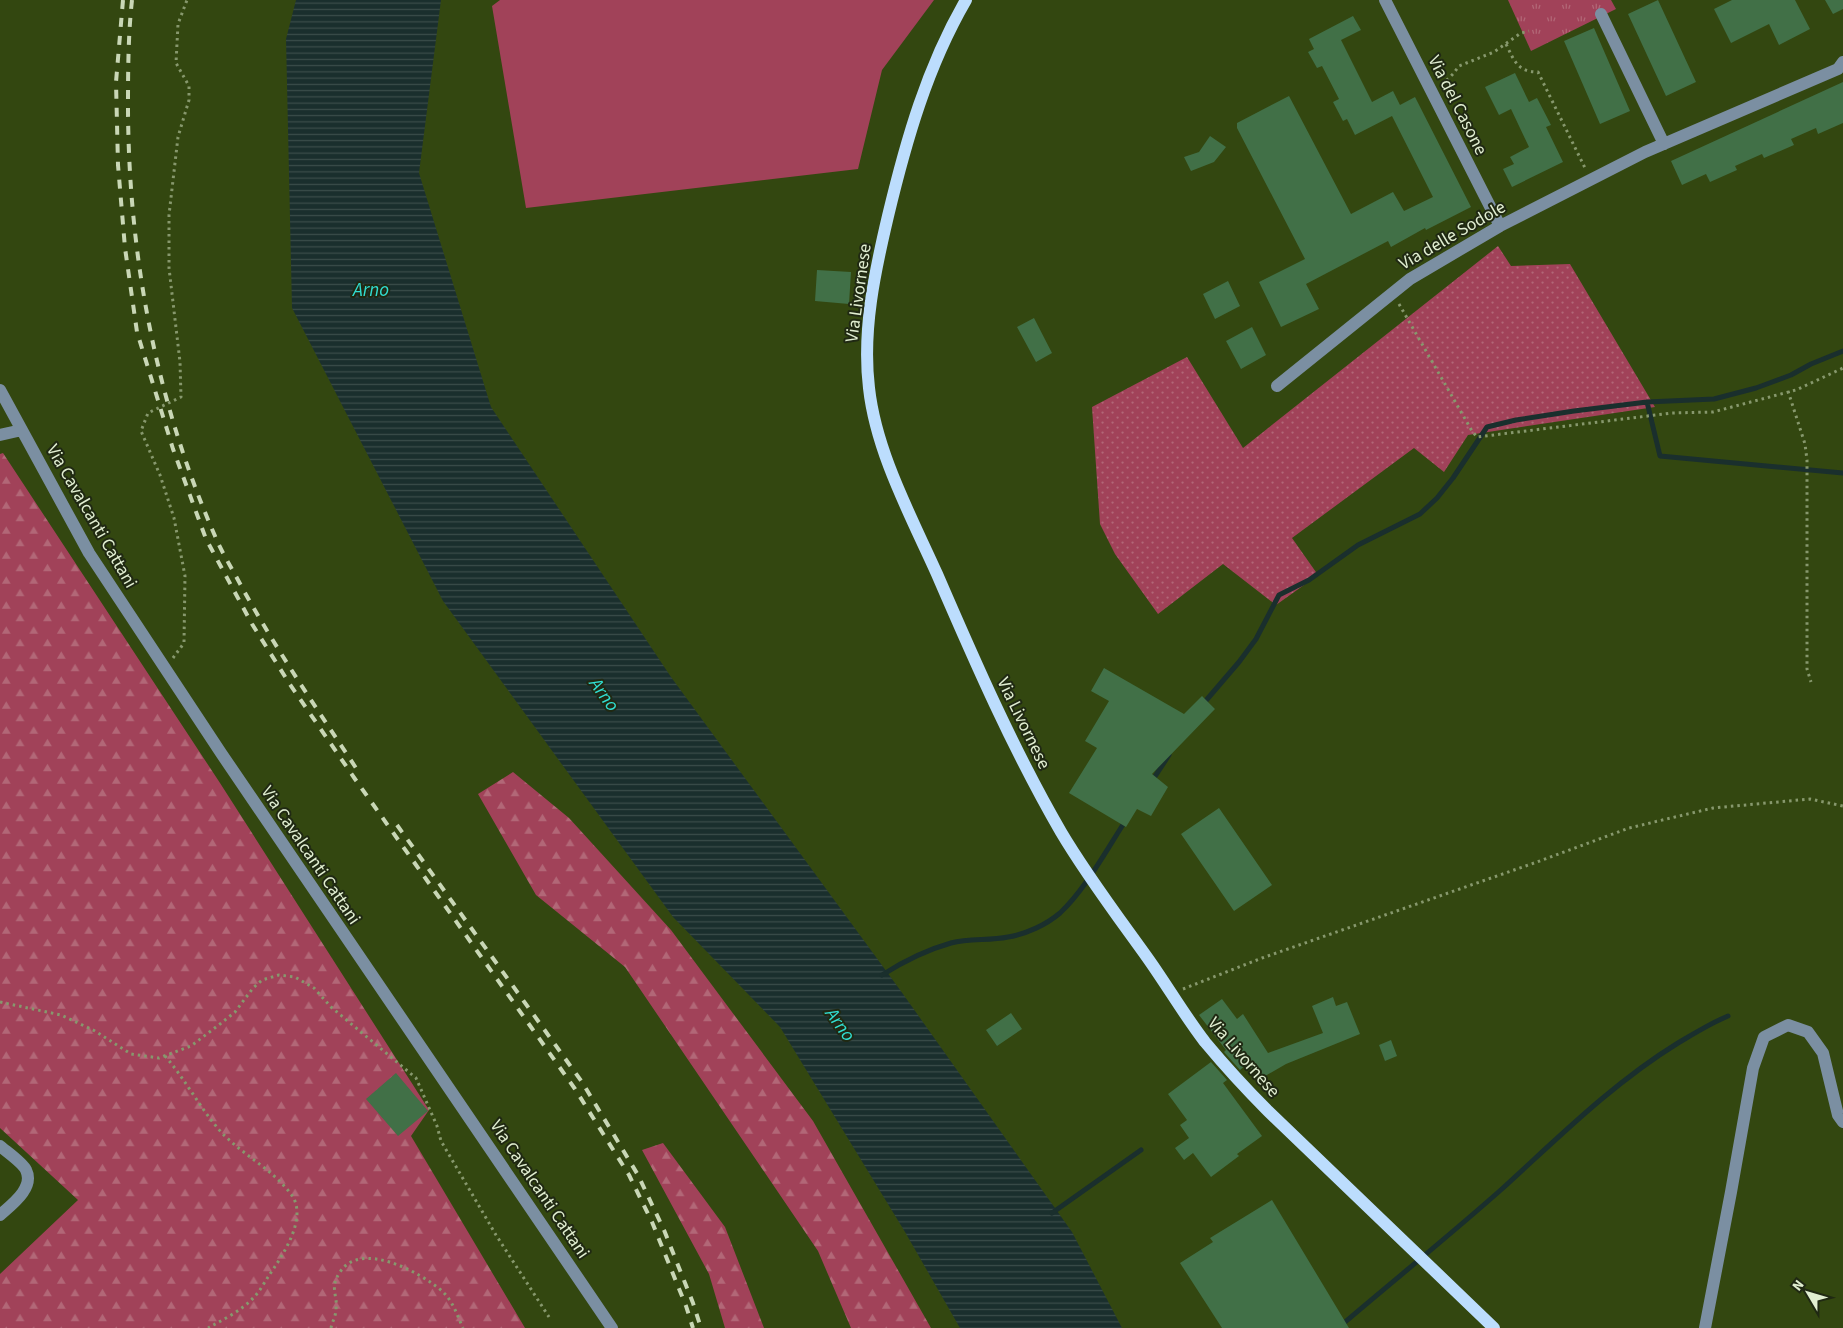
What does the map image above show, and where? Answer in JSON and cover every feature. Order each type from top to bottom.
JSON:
[{"type":"main road","name":"Via Livornese","points":[[965,0],[938,53],[925,85],[899,170],[880,248],[867,334],[867,371],[872,411],[890,465],[988,690],[1029,776],[1063,835],[1203,1039],[1244,1087],[1494,1328]]},
{"type":"street","name":"Via del Casone","points":[[1385,0],[1500,226]]},
{"type":"street","points":[[1601,14],[1664,144]]},
{"type":"street","name":"Via delle Sodole","points":[[1277,386],[1410,279],[1500,226],[1664,144],[1838,69],[1843,62]]},
{"type":"street","name":"Via Cavalcanti Cattani","points":[[0,390],[89,553],[220,753],[612,1328]]},
{"type":"street","points":[[0,435],[22,430]]},
{"type":"street","points":[[1705,1328],[1732,1192],[1753,1068],[1764,1037],[1788,1025],[1808,1032],[1823,1053],[1838,1115],[1843,1122]]},
{"type":"street","points":[[0,1146],[26,1169],[29,1179],[24,1190],[0,1215]]},
{"type":"path","points":[[166,670],[184,643],[185,576],[174,518],[160,475],[140,431],[148,413],[181,397],[180,362],[169,268],[169,215],[178,137],[189,100],[188,86],[176,63],[178,24],[187,0]]},
{"type":"path","points":[[1432,94],[1459,66],[1494,52],[1521,33],[1529,31]]},
{"type":"path","points":[[1506,44],[1516,64],[1527,72],[1538,72],[1591,180]]},
{"type":"path","points":[[1392,293],[1477,437],[1672,413],[1713,412],[1788,391],[1843,368]]},
{"type":"path","points":[[1788,391],[1805,444],[1807,460],[1807,669],[1811,682]]},
{"type":"path","points":[[1172,993],[1262,958],[1538,862],[1629,828],[1713,808],[1810,799],[1843,806]]},
{"type":"path","points":[[0,1002],[61,1015],[95,1031],[131,1054],[160,1058],[191,1046],[220,1024],[235,1012],[253,988],[262,980],[279,975],[295,977],[314,988],[331,1007],[416,1078],[437,1126],[441,1141],[496,1235],[549,1317]]},
{"type":"path","points":[[165,1056],[179,1072],[221,1132],[261,1165],[292,1195],[297,1213],[290,1240],[255,1296],[232,1314],[208,1328]]},
{"type":"path","points":[[331,1328],[337,1308],[333,1289],[339,1273],[349,1263],[364,1257],[384,1261],[412,1271],[442,1291],[452,1303],[463,1328]]},
{"type":"green space","points":[[500,0],[934,0],[882,70],[858,169],[526,208],[492,6]]},
{"type":"green space","points":[[1508,0],[1611,0],[1616,9],[1531,51]]},
{"type":"green space","points":[[1498,246],[1511,266],[1570,264],[1655,407],[1468,435],[1444,472],[1414,448],[1292,538],[1318,575],[1276,605],[1223,564],[1158,614],[1115,554],[1100,524],[1092,407],[1187,357],[1243,448]]},
{"type":"green space","points":[[3,453],[220,783],[429,1110],[411,1136],[525,1328],[0,1328],[0,1274],[78,1200],[0,1128],[0,454]]},
{"type":"green space","points":[[513,772],[569,818],[671,930],[813,1121],[931,1328],[851,1328],[818,1251],[625,967],[536,895],[478,794]]},
{"type":"green space","points":[[663,1143],[725,1227],[764,1328],[725,1328],[709,1274],[642,1150]]},
{"type":"water","name":"Arno","points":[[296,0],[441,0],[419,173],[491,407],[671,677],[903,994],[1072,1232],[1122,1328],[960,1328],[905,1232],[780,1027],[673,917],[443,601],[292,308],[286,39]]},
{"type":"building","points":[[1658,0],[1696,82],[1666,96],[1628,14]]},
{"type":"building","points":[[1732,0],[1795,0],[1810,29],[1779,45],[1769,24],[1731,43],[1714,9]]},
{"type":"building","points":[[1825,0],[1843,0],[1843,9],[1833,14]]},
{"type":"building","points":[[1353,16],[1361,30],[1341,40],[1372,102],[1393,91],[1400,105],[1415,97],[1471,207],[1426,230],[1425,228],[1391,247],[1388,241],[1306,284],[1319,309],[1281,327],[1259,282],[1305,259],[1237,128],[1237,123],[1289,96],[1351,214],[1393,192],[1404,211],[1433,197],[1392,116],[1355,135],[1347,119],[1343,121],[1333,102],[1339,99],[1322,66],[1317,68],[1308,52],[1314,49],[1309,39]]},
{"type":"building","points":[[1594,28],[1630,111],[1600,124],[1564,41]]},
{"type":"building","points":[[1515,73],[1529,102],[1537,98],[1551,125],[1546,127],[1563,162],[1512,187],[1503,169],[1514,164],[1510,157],[1529,147],[1511,109],[1499,115],[1485,87]]},
{"type":"building","points":[[1843,82],[1843,123],[1818,134],[1816,128],[1791,139],[1794,145],[1764,158],[1762,154],[1735,166],[1737,170],[1710,182],[1706,174],[1682,185],[1671,161]]},
{"type":"building","points":[[1210,136],[1226,147],[1214,162],[1191,171],[1184,157],[1199,152]]},
{"type":"building","points":[[817,270],[851,272],[849,304],[815,301]]},
{"type":"building","points":[[1228,281],[1240,306],[1215,319],[1203,294]]},
{"type":"building","points":[[1034,318],[1052,353],[1036,362],[1017,327]]},
{"type":"building","points":[[1252,327],[1266,355],[1241,369],[1226,341]]},
{"type":"building","points":[[1104,668],[1184,714],[1202,696],[1215,709],[1152,774],[1168,787],[1151,816],[1137,809],[1126,827],[1069,793],[1097,748],[1085,741],[1109,701],[1091,691]]},
{"type":"building","points":[[1219,808],[1272,885],[1234,911],[1181,834]]},
{"type":"building","points":[[1333,997],[1336,1006],[1347,1002],[1360,1034],[1286,1064],[1260,1079],[1247,1064],[1240,1070],[1224,1052],[1226,1050],[1199,1015],[1222,999],[1237,1019],[1243,1014],[1268,1053],[1323,1033],[1312,1006]]},
{"type":"building","points":[[1011,1013],[1022,1029],[997,1046],[986,1030]]},
{"type":"building","points":[[1391,1040],[1397,1056],[1385,1061],[1379,1045]]},
{"type":"building","points":[[1211,1062],[1227,1080],[1223,1083],[1262,1136],[1237,1154],[1239,1156],[1211,1177],[1193,1153],[1184,1160],[1175,1148],[1189,1138],[1180,1125],[1187,1120],[1168,1094]]},
{"type":"building","points":[[396,1073],[428,1111],[398,1136],[366,1099]]},
{"type":"building","points":[[1272,1200],[1349,1328],[1222,1328],[1180,1263],[1213,1242],[1210,1238]]},
{"type":"waterway","points":[[1203,704],[1256,639],[1279,595],[1309,580],[1358,545],[1420,514],[1437,498],[1453,478],[1487,427],[1516,420],[1574,411],[1647,402],[1714,399],[1756,388],[1791,375],[1811,364],[1843,351]]},
{"type":"waterway","points":[[1647,402],[1660,456],[1843,473]]},
{"type":"waterway","points":[[1152,781],[1169,755]]},
{"type":"waterway","points":[[882,975],[915,956],[942,946],[958,941],[1015,936],[1048,921],[1060,913],[1078,893],[1126,820]]},
{"type":"waterway","points":[[1338,1328],[1483,1206],[1566,1130],[1631,1075],[1678,1043],[1728,1016]]},
{"type":"waterway","points":[[1052,1213],[1141,1150]]},
{"type":"railway","points":[[123,0],[116,82],[118,165],[125,248],[137,332],[173,449],[206,539],[252,624],[289,683],[575,1089],[629,1175],[652,1222],[693,1328]]},
{"type":"railway","points":[[132,0],[129,41],[128,111],[134,220],[140,274],[150,328],[162,381],[177,433],[194,485],[223,553],[280,652],[356,768]]},
{"type":"railway","points":[[397,825],[582,1082],[638,1175],[664,1230],[701,1328]]}]
